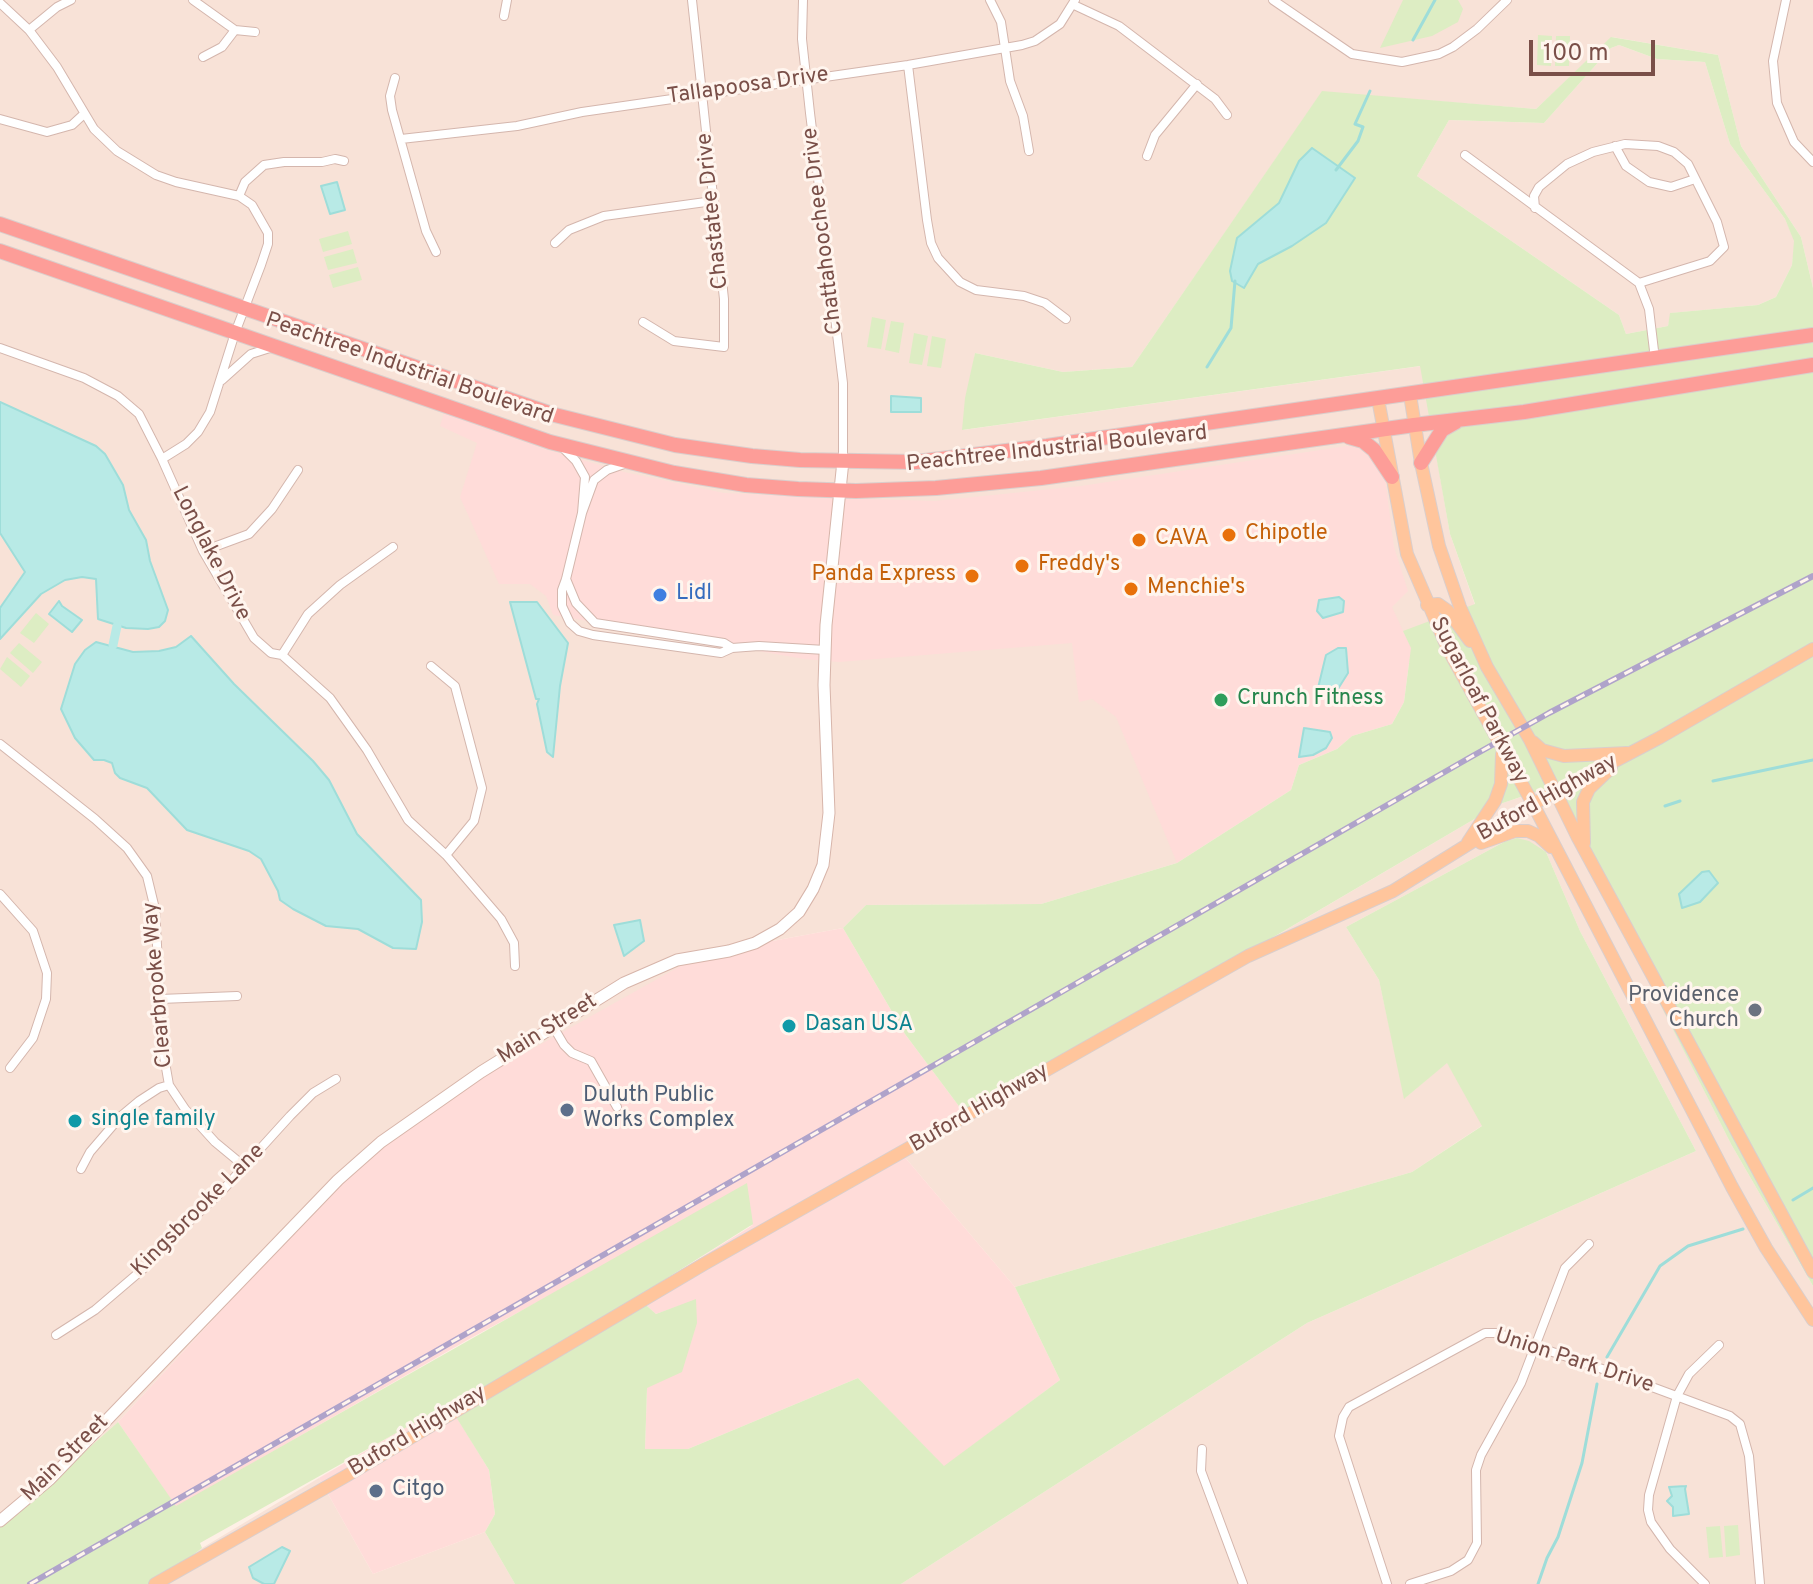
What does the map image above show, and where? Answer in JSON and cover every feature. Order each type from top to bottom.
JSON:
[{"type":"highway","name":"Peachtree Industrial Boulevard","points":[[0,224],[555,415],[675,445],[752,456],[916,462],[1410,395],[1813,335]]},
{"type":"highway","name":"Peachtree Industrial Boulevard","points":[[0,251],[560,444],[674,473],[746,485],[840,491],[936,488],[1041,478],[1460,420],[1813,365]]},
{"type":"highway","points":[[1421,463],[1442,430],[1460,420]]},
{"type":"highway","points":[[1345,435],[1363,441],[1374,450],[1392,477]]},
{"type":"main road","name":"Sugarloaf Parkway","points":[[1410,395],[1421,463],[1447,573],[1487,667],[1530,740],[1584,850],[1813,1272]]},
{"type":"main road","name":"Sugarloaf Parkway","points":[[1378,399],[1407,554],[1427,605],[1732,1187],[1766,1248],[1813,1320]]},
{"type":"main road","points":[[1427,605],[1438,604],[1448,611],[1487,667]]},
{"type":"main road","name":"Buford Highway","points":[[155,1584],[346,1476],[704,1264],[1248,956],[1393,891],[1533,804],[1813,649]]},
{"type":"main road","points":[[1530,740],[1542,750],[1564,756],[1627,754]]},
{"type":"main road","points":[[1466,845],[1498,793],[1503,766],[1501,747]]},
{"type":"main road","points":[[1584,850],[1583,802],[1589,789],[1627,754]]},
{"type":"main road","points":[[1466,845],[1515,831],[1528,831],[1539,836],[1559,856]]},
{"type":"street","points":[[29,30],[57,7],[71,0]]},
{"type":"street","points":[[193,0],[235,30],[255,32]]},
{"type":"street","points":[[504,16],[507,0]]},
{"type":"street","name":"Chastatee Drive","points":[[643,322],[674,341],[724,347],[722,273],[692,0]]},
{"type":"street","name":"Chattahoochee Drive","points":[[803,0],[802,39],[843,383],[843,461]]},
{"type":"street","points":[[990,0],[1001,22],[1010,81],[1023,116],[1029,151]]},
{"type":"street","points":[[1273,0],[1352,54],[1402,62],[1430,57],[1453,47],[1507,0]]},
{"type":"street","points":[[1786,0],[1773,61],[1777,103],[1794,142],[1813,162]]},
{"type":"street","points":[[1075,2],[1119,26],[1197,84],[1215,99],[1227,115]]},
{"type":"street","name":"Tallapoosa Drive","points":[[401,139],[517,126],[582,112],[908,65],[1004,48],[1035,41],[1049,34],[1075,2]]},
{"type":"street","points":[[0,3],[29,30],[57,67],[94,129],[117,151],[156,175],[239,196],[252,205],[268,233],[268,244],[210,412],[186,444],[162,459]]},
{"type":"street","points":[[203,57],[222,47],[235,30]]},
{"type":"street","points":[[908,65],[927,220],[931,243],[938,258],[960,282],[976,290],[1024,296],[1045,303],[1066,319]]},
{"type":"street","points":[[395,78],[390,96],[426,231],[436,252]]},
{"type":"street","points":[[1147,156],[1155,135],[1197,84]]},
{"type":"street","points":[[0,119],[47,132],[72,125],[84,114]]},
{"type":"street","points":[[1535,208],[1534,196],[1539,187],[1567,164],[1593,152],[1625,144],[1658,146],[1674,152],[1688,164],[1717,222],[1724,247],[1710,261],[1639,283]]},
{"type":"street","points":[[1615,146],[1626,166],[1649,182],[1671,187],[1695,179]]},
{"type":"street","points":[[1465,155],[1639,283],[1649,309],[1655,360]]},
{"type":"street","points":[[239,196],[245,182],[264,165],[335,159],[344,161]]},
{"type":"street","points":[[555,243],[569,230],[604,216],[713,201]]},
{"type":"street","points":[[219,384],[251,354],[273,347]]},
{"type":"street","name":"Longlake Drive","points":[[0,348],[84,378],[118,396],[139,414],[203,551],[254,638],[271,653],[282,655],[330,698],[367,750],[408,820],[446,855],[501,919],[514,943],[515,966]]},
{"type":"street","points":[[560,444],[576,461],[585,477],[582,513]]},
{"type":"street","name":"Main Street","points":[[0,1521],[50,1479],[341,1177],[419,1113],[646,971],[677,960],[755,943],[780,929],[799,912],[823,865],[827,828],[825,650],[843,461]]},
{"type":"street","points":[[630,462],[607,470],[594,480],[562,590],[562,606],[570,623],[579,631],[593,635],[721,653],[732,648],[759,646],[825,650]]},
{"type":"street","points":[[203,551],[249,534],[272,509],[298,470]]},
{"type":"street","points":[[282,655],[308,614],[340,585],[393,547]]},
{"type":"street","points":[[566,579],[576,603],[595,623],[724,643],[732,648]]},
{"type":"street","points":[[431,666],[455,686],[482,788],[474,821],[446,855]]},
{"type":"street","name":"Clearbrooke Way","points":[[0,744],[95,819],[127,848],[147,876],[155,909],[160,999],[158,1022],[169,1085],[185,1109],[215,1142],[244,1166]]},
{"type":"street","points":[[0,894],[33,931],[47,973],[46,999],[33,1038],[10,1068]]},
{"type":"street","points":[[160,999],[237,996]]},
{"type":"street","points":[[554,1028],[572,1053],[591,1061],[617,1107]]},
{"type":"street","name":"Kingsbrooke Lane","points":[[56,1335],[95,1310],[143,1269],[313,1093],[336,1079]]},
{"type":"street","points":[[81,1169],[90,1152],[121,1116],[159,1088],[169,1085]]},
{"type":"street","points":[[1410,1584],[1451,1571],[1468,1560],[1477,1543],[1476,1470],[1481,1455],[1521,1383],[1565,1268],[1589,1244]]},
{"type":"street","name":"Union Park Drive","points":[[1387,1584],[1339,1436],[1343,1417],[1349,1407],[1485,1333],[1497,1333],[1677,1396],[1730,1416],[1740,1424],[1749,1456],[1760,1584]]},
{"type":"street","points":[[1705,1584],[1670,1549],[1651,1522],[1648,1510],[1649,1495],[1677,1396],[1689,1374],[1719,1345]]},
{"type":"street","points":[[1202,1449],[1201,1471],[1243,1584]]},
{"type":"shaded area","points":[[0,0],[1813,0],[1813,288],[1801,237],[1741,146],[1718,55],[1612,37],[1536,109],[1322,92],[1132,367],[1063,372],[975,353],[963,430],[1421,366],[1450,534],[1475,605],[1177,863],[1041,904],[866,905],[843,928],[702,954],[320,1204],[118,1422],[44,1488],[0,1521]]},
{"type":"shaded area","points":[[1619,45],[1657,59],[1705,62],[1730,144],[1785,219],[1795,241],[1792,265],[1776,297],[1758,305],[1671,313],[1668,326],[1626,334],[1619,315],[1417,176],[1449,120],[1544,123],[1611,48]]},
{"type":"shaded area","points":[[444,413],[548,450],[624,472],[724,493],[865,499],[935,501],[1081,486],[1347,446],[1362,448],[1384,471],[1394,547],[1408,591],[1392,607],[1411,648],[1404,702],[1392,724],[1352,736],[1337,749],[1299,765],[1291,790],[1177,863],[1116,717],[1092,699],[1079,702],[1072,643],[839,662],[804,659],[553,615],[546,596],[530,584],[499,584],[460,497],[477,443],[440,426]]},
{"type":"shaded area","points":[[1551,787],[1731,1144],[1813,1286],[1813,1584],[901,1584],[1307,1323],[1696,1151],[1580,931],[1546,852],[1504,842],[1346,927],[1379,980],[1405,1098],[1447,1062],[1483,1125],[1412,1172],[1015,1287],[903,1155],[1500,804]]},
{"type":"shaded area","points":[[843,928],[905,1034],[967,1117],[903,1155],[1015,1287],[1060,1380],[944,1467],[858,1378],[688,1449],[645,1449],[647,1388],[696,1300],[656,1314],[637,1297],[753,1225],[584,1277],[176,1507],[118,1422],[320,1204],[382,1142],[477,1080],[702,954]]},
{"type":"shaded area","points":[[448,1403],[489,1470],[495,1514],[485,1532],[373,1574],[319,1478]]},
{"type":"shaded area","points":[[319,1478],[373,1574],[485,1532],[515,1584],[157,1584],[202,1548]]},
{"type":"green space","points":[[1403,0],[1458,0],[1463,9],[1458,22],[1432,36],[1380,48]]},
{"type":"green space","points":[[1538,35],[1552,36],[1551,66],[1537,65]]},
{"type":"green space","points":[[1556,36],[1570,36],[1569,66],[1555,66]]},
{"type":"green space","points":[[1611,37],[1718,55],[1741,146],[1801,237],[1813,288],[1813,1286],[1731,1144],[1550,787],[1500,804],[967,1117],[905,1034],[843,928],[866,905],[1041,904],[1177,863],[1291,790],[1299,765],[1337,749],[1352,736],[1392,724],[1404,702],[1411,648],[1403,631],[1475,604],[1450,534],[1420,366],[962,430],[975,353],[1063,372],[1132,367],[1322,91],[1536,109]],"holes":[[[1619,45],[1657,59],[1705,62],[1730,144],[1785,219],[1794,241],[1792,265],[1776,297],[1758,305],[1670,313],[1668,326],[1626,334],[1619,315],[1417,176],[1449,120],[1544,123],[1611,48]]]},
{"type":"green space","points":[[348,231],[352,244],[323,252],[319,239]]},
{"type":"green space","points":[[353,249],[357,263],[328,270],[324,257]]},
{"type":"green space","points":[[358,267],[362,280],[333,288],[329,275]]},
{"type":"green space","points":[[872,317],[886,320],[881,349],[867,347]]},
{"type":"green space","points":[[891,321],[904,323],[899,353],[885,350]]},
{"type":"green space","points":[[914,333],[928,336],[922,365],[909,363]]},
{"type":"green space","points":[[932,336],[946,339],[941,368],[927,366]]},
{"type":"green space","points":[[36,613],[49,624],[34,643],[20,633]]},
{"type":"green space","points":[[19,643],[42,662],[33,673],[10,653]]},
{"type":"green space","points":[[7,657],[30,676],[21,687],[0,669]]},
{"type":"green space","points":[[1517,838],[1529,841],[1546,852],[1580,931],[1696,1151],[1307,1323],[901,1584],[515,1584],[485,1532],[495,1514],[489,1470],[448,1404],[200,1543],[202,1548],[157,1584],[0,1584],[0,1521],[44,1488],[118,1422],[176,1506],[747,1183],[753,1224],[637,1297],[656,1314],[696,1299],[697,1323],[682,1372],[647,1388],[645,1449],[688,1449],[858,1378],[944,1466],[1060,1380],[1015,1287],[1412,1172],[1482,1126],[1447,1063],[1404,1099],[1379,980],[1346,927],[1504,842]]},
{"type":"green space","points":[[1738,1525],[1740,1555],[1726,1557],[1724,1526]]},
{"type":"green space","points":[[1720,1526],[1723,1557],[1709,1558],[1706,1527]]},
{"type":"water","points":[[1312,148],[1355,178],[1326,223],[1258,264],[1244,288],[1232,281],[1230,271],[1237,238],[1279,203],[1299,161]]},
{"type":"water","points":[[337,182],[345,210],[330,214],[321,186]]},
{"type":"water","points":[[891,396],[921,398],[921,412],[891,412]]},
{"type":"water","points":[[0,402],[96,446],[105,454],[123,485],[129,510],[146,540],[150,561],[168,610],[165,621],[159,627],[126,628],[98,619],[96,579],[82,577],[65,580],[41,594],[0,639],[0,608],[25,572],[0,533]]},
{"type":"water","points":[[1339,597],[1344,601],[1343,612],[1323,618],[1317,611],[1319,600]]},
{"type":"water","points":[[59,601],[82,620],[72,632],[49,614]]},
{"type":"water","points":[[510,602],[537,602],[568,643],[553,757],[547,752],[537,704],[539,699],[536,699]]},
{"type":"water","points":[[191,636],[234,684],[313,761],[329,780],[357,834],[421,900],[422,922],[416,949],[393,948],[358,929],[326,926],[293,909],[280,900],[261,859],[249,851],[187,830],[147,788],[120,778],[112,763],[94,760],[75,738],[61,709],[75,664],[85,650],[96,642],[133,652],[159,651],[176,647]]},
{"type":"water","points":[[1338,648],[1346,648],[1348,673],[1336,692],[1322,694],[1318,688],[1326,655]]},
{"type":"water","points":[[1304,728],[1330,732],[1332,738],[1326,748],[1313,755],[1299,757]]},
{"type":"water","points":[[1709,871],[1718,883],[1700,902],[1682,908],[1679,894],[1702,872]]},
{"type":"water","points":[[640,920],[644,941],[624,956],[614,925]]},
{"type":"water","points":[[1686,1486],[1689,1514],[1673,1516],[1673,1507],[1667,1501],[1672,1496],[1669,1487]]},
{"type":"water","points":[[282,1547],[290,1551],[274,1584],[264,1584],[253,1578],[249,1567]]},
{"type":"waterway","points":[[1413,40],[1435,0]]},
{"type":"waterway","points":[[1336,170],[1358,141],[1363,127],[1355,124],[1370,91]]},
{"type":"waterway","points":[[1207,367],[1231,328],[1235,281]]},
{"type":"waterway","points":[[113,645],[117,626]]},
{"type":"waterway","points":[[1713,781],[1813,760]]},
{"type":"waterway","points":[[1665,806],[1680,801]]},
{"type":"waterway","points":[[1793,1200],[1813,1188]]},
{"type":"waterway","points":[[1607,1357],[1660,1266],[1688,1246],[1743,1229]]},
{"type":"waterway","points":[[1538,1584],[1558,1537],[1582,1463],[1597,1384]]},
{"type":"railway","points":[[30,1584],[1469,758],[1813,576]]},
{"type":"place","name":"Chipotle","points":[[1229,535]]},
{"type":"place","name":"CAVA","points":[[1139,540]]},
{"type":"place","name":"Freddy's","points":[[1022,566]]},
{"type":"place","name":"Panda Express","points":[[972,576]]},
{"type":"place","name":"Menchie's","points":[[1131,589]]},
{"type":"place","name":"Lidl","points":[[660,595]]},
{"type":"place","name":"Crunch Fitness","points":[[1221,700]]},
{"type":"place","name":"Providence Church","points":[[1755,1010]]},
{"type":"place","name":"Dasan USA","points":[[789,1026]]},
{"type":"place","name":"Duluth Public Works Complex","points":[[567,1110]]},
{"type":"place","name":"single family","points":[[75,1121]]},
{"type":"place","name":"Citgo","points":[[376,1491]]}]
